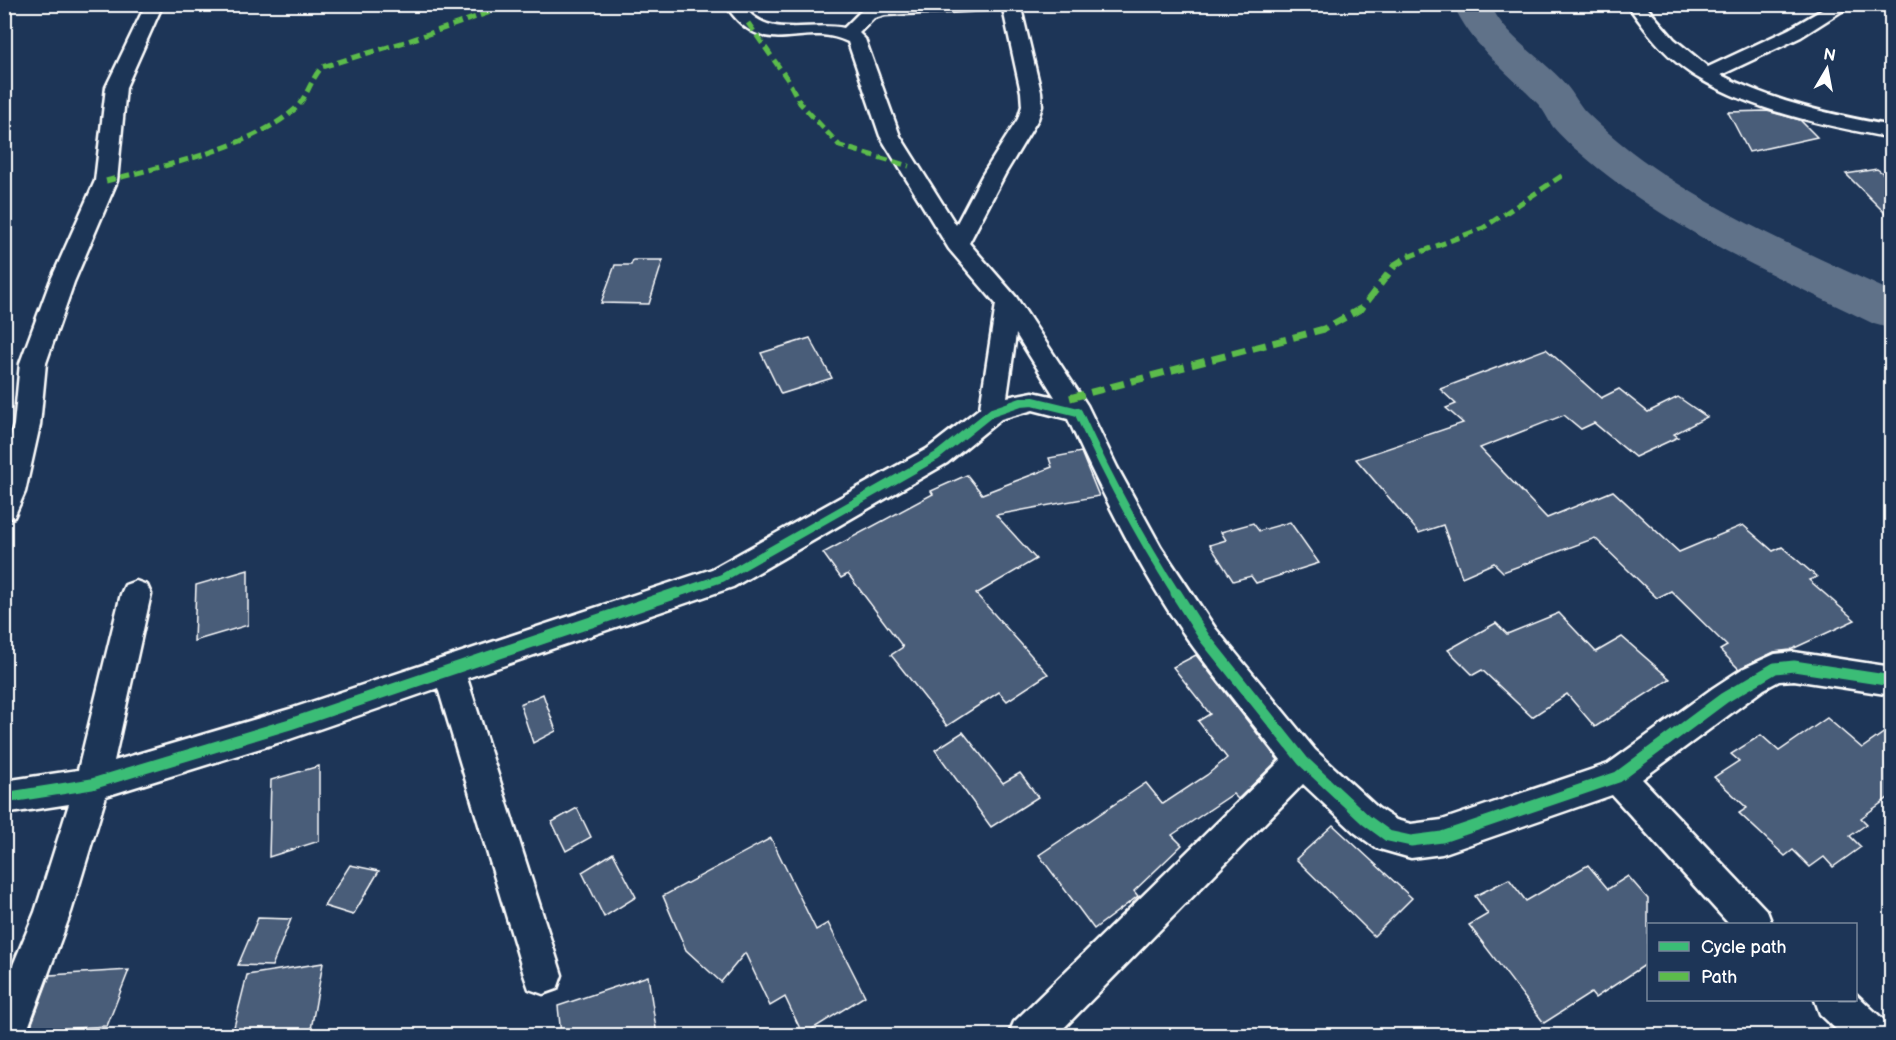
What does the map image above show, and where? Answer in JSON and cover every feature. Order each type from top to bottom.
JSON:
[{"type":"street","points":[[4,509],[11,492],[27,424],[33,363],[62,282],[106,181],[116,87],[155,4]]},
{"type":"street","points":[[733,4],[748,23],[760,29],[782,32],[835,31],[848,34],[856,39],[890,136],[957,244],[1008,303],[1078,412],[1104,468],[1151,555],[1204,637],[1304,761],[1366,820],[1388,836],[1411,841],[1442,837],[1618,777],[1724,698],[1775,668],[1794,666],[1892,681]]},
{"type":"street","points":[[848,34],[868,14],[885,10],[1010,4],[1031,92],[1032,106],[1028,119],[994,174],[957,244]]},
{"type":"street","points":[[1635,4],[1671,48],[1706,75],[1746,93],[1892,132]]},
{"type":"street","points":[[1706,75],[1795,33],[1845,4]]},
{"type":"street","points":[[992,412],[1008,303]]},
{"type":"street","points":[[4,798],[92,783],[290,724],[722,578],[937,456],[992,412],[1021,402],[1033,401],[1078,412]]},
{"type":"street","points":[[5,1035],[53,912],[92,783],[136,594]]},
{"type":"street","points":[[449,671],[543,975]]},
{"type":"street","points":[[1028,1035],[1304,761]]},
{"type":"street","points":[[1618,777],[1753,923]]},
{"type":"street","points":[[1836,1001],[1872,1035]]},
{"type":"building","points":[[1767,111],[1800,120],[1817,137],[1749,152],[1728,112]]},
{"type":"building","points":[[1877,169],[1892,180],[1892,220],[1846,174]]},
{"type":"building","points":[[633,260],[663,260],[649,304],[601,303],[615,265],[631,265]]},
{"type":"building","points":[[810,338],[832,378],[781,394],[761,353]]},
{"type":"building","points":[[1546,349],[1601,398],[1619,389],[1648,412],[1678,397],[1707,417],[1674,434],[1678,437],[1635,457],[1594,423],[1581,429],[1564,415],[1480,448],[1547,518],[1613,491],[1679,552],[1743,525],[1773,551],[1782,547],[1817,577],[1809,580],[1855,620],[1790,650],[1774,652],[1739,669],[1720,650],[1727,646],[1671,591],[1657,598],[1595,538],[1503,572],[1494,563],[1462,577],[1443,525],[1419,533],[1356,459],[1463,423],[1446,408],[1456,404],[1440,389]]},
{"type":"building","points":[[1081,452],[1099,496],[996,515],[1036,559],[976,594],[1048,674],[1007,701],[999,692],[947,726],[891,655],[903,647],[848,574],[841,578],[823,553],[933,494],[931,491],[967,475],[982,494],[1052,467],[1049,458]]},
{"type":"building","points":[[1290,522],[1319,563],[1256,583],[1251,576],[1233,581],[1210,545],[1226,540],[1221,532],[1253,523],[1259,531]]},
{"type":"building","points":[[248,570],[248,625],[194,641],[196,585]]},
{"type":"building","points":[[1559,613],[1596,652],[1622,637],[1670,679],[1595,727],[1567,694],[1532,717],[1482,670],[1473,675],[1448,650],[1496,623],[1507,634]]},
{"type":"building","points":[[1196,655],[1278,760],[1238,799],[1233,794],[1172,835],[1182,845],[1134,891],[1138,896],[1094,929],[1039,855],[1146,783],[1163,804],[1207,775],[1227,758],[1198,721],[1210,714],[1173,667]]},
{"type":"building","points":[[543,694],[556,731],[533,743],[520,704]]},
{"type":"building","points":[[1827,718],[1862,748],[1892,727],[1892,795],[1861,818],[1867,824],[1850,836],[1861,847],[1833,867],[1824,857],[1810,867],[1793,850],[1785,856],[1739,813],[1747,808],[1714,777],[1739,761],[1731,754],[1761,735],[1779,751]]},
{"type":"building","points":[[963,732],[1003,783],[1020,773],[1038,797],[991,827],[935,750]]},
{"type":"building","points":[[319,766],[319,841],[269,857],[271,780]]},
{"type":"building","points":[[577,808],[591,837],[566,851],[552,822]]},
{"type":"building","points":[[1333,825],[1412,898],[1374,936],[1296,859]]},
{"type":"building","points":[[771,838],[816,930],[828,923],[865,996],[803,1035],[785,997],[770,1006],[745,953],[721,982],[686,950],[663,896]]},
{"type":"building","points":[[613,853],[636,897],[604,917],[582,872]]},
{"type":"building","points":[[350,865],[379,871],[353,915],[324,906]]},
{"type":"building","points":[[1588,865],[1608,889],[1628,876],[1648,899],[1647,964],[1595,998],[1591,993],[1544,1023],[1469,925],[1488,914],[1475,896],[1509,879],[1526,901]]},
{"type":"building","points":[[258,918],[291,919],[272,966],[238,965]]},
{"type":"building","points":[[323,963],[310,1035],[232,1035],[247,975]]},
{"type":"building","points":[[129,970],[107,1026],[29,1031],[50,975]]},
{"type":"building","points":[[648,976],[657,1035],[561,1035],[558,1006]]},
{"type":"waterway","points":[[1471,4],[1479,21],[1501,48],[1553,95],[1569,119],[1594,143],[1638,177],[1740,240],[1892,312]]},
{"type":"marked path","points":[[106,181],[178,161],[258,133],[295,109],[322,67],[408,41],[513,4]]},
{"type":"marked path","points":[[748,23],[788,80],[800,103],[840,146],[909,166]]},
{"type":"marked path","points":[[1070,398],[1324,329],[1362,308],[1395,265],[1416,252],[1483,228],[1563,175]]},
{"type":"cycle path","points":[[4,798],[92,784],[290,724],[722,578],[937,456],[992,412],[1021,402],[1033,401],[1078,412],[1104,468],[1151,555],[1204,637],[1303,761],[1366,820],[1388,836],[1411,841],[1442,837],[1618,777],[1724,698],[1775,668],[1794,666],[1892,681]]}]
